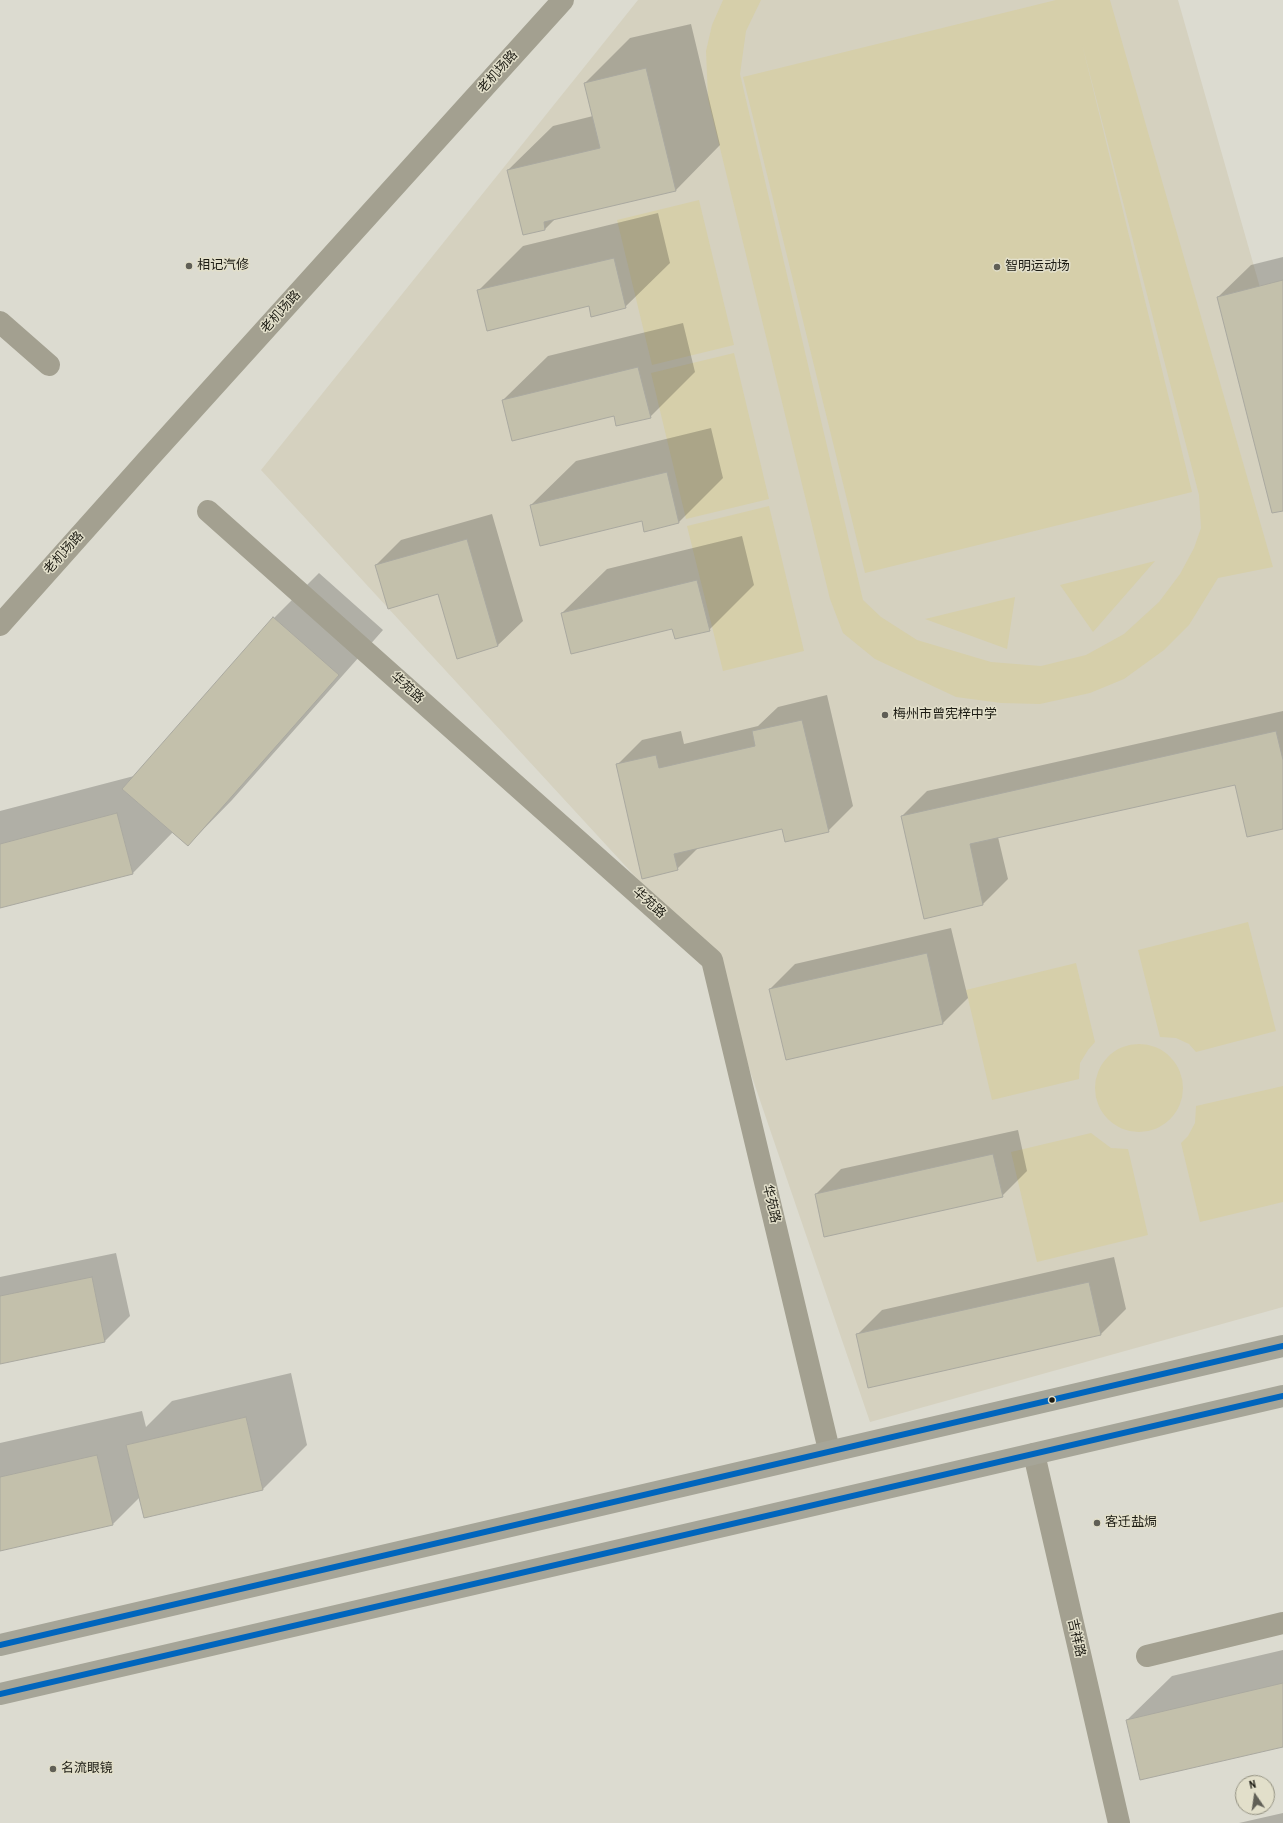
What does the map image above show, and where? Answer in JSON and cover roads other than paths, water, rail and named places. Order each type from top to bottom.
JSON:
[{"type":"main road","points":[[0,1645],[829,1450],[1283,1346]]},
{"type":"main road","points":[[0,1694],[1283,1396]]},
{"type":"street","name":"老机场路","points":[[0,625],[159,446],[563,0]]},
{"type":"street","points":[[0,322],[49,365]]},
{"type":"street","name":"华苑路","points":[[208,511],[712,960],[829,1450]]},
{"type":"street","name":"吉祥路","points":[[1034,1454],[1119,1823]]},
{"type":"street","points":[[1147,1656],[1283,1623]]},
{"type":"place","name":"相记汽修","points":[[189,266]]},
{"type":"place","name":"智明运动场","points":[[997,267]]},
{"type":"place","name":"梅州市曾宪梓中学","points":[[885,715]]},
{"type":"place","name":"客迁盐焗","points":[[1097,1523]]},
{"type":"place","name":"名流眼镜","points":[[53,1769]]}]
